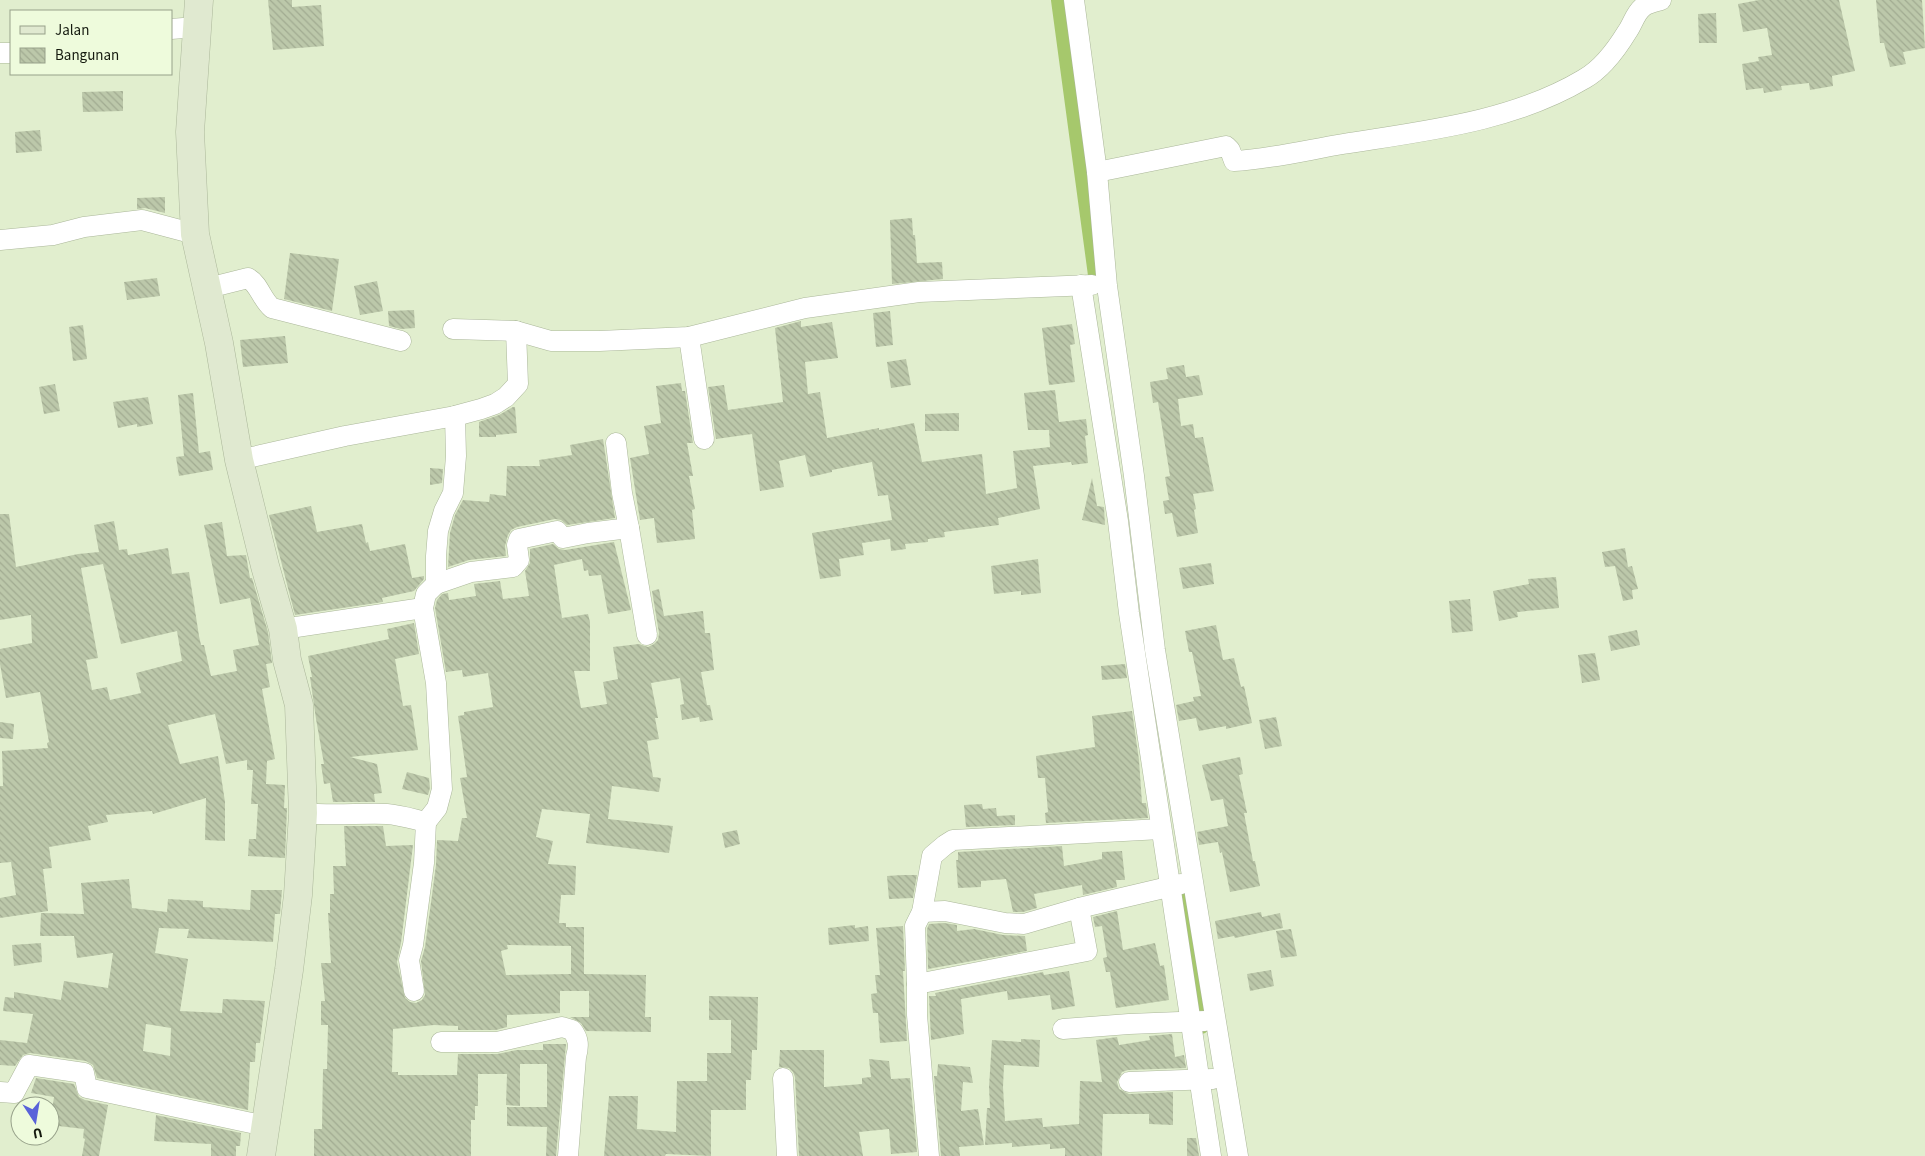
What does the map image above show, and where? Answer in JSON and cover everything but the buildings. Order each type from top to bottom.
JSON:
[{"type":"street","points":[[199,0],[184,28],[196,234],[208,288],[239,460],[265,566],[284,629],[287,660],[299,705],[303,814],[298,895],[289,970],[261,1156]]},
{"type":"street","points":[[1074,0],[1097,172],[1094,285],[1129,613],[1161,829],[1181,885]]},
{"type":"street","points":[[1097,172],[1226,146],[1230,150],[1234,161],[1273,158],[1450,126],[1507,113],[1551,96],[1585,79],[1601,68],[1628,32],[1638,12],[1649,4],[1661,0]]},
{"type":"street","points":[[0,240],[53,235],[84,227],[142,220],[196,234]]},
{"type":"street","points":[[208,288],[248,278],[272,308],[401,341]]},
{"type":"street","points":[[453,329],[516,332],[551,341],[689,337],[805,308],[919,292],[1094,285]]},
{"type":"street","points":[[1094,285],[1134,476],[1181,885],[1213,1079],[1238,1156]]},
{"type":"street","points":[[239,460],[345,436],[455,416],[495,404],[506,397],[518,384],[516,332]]},
{"type":"street","points":[[689,337],[704,439]]},
{"type":"street","points":[[436,584],[438,531],[444,511],[453,493],[456,456],[455,416]]},
{"type":"street","points":[[616,443],[622,493],[630,528],[647,635]]},
{"type":"street","points":[[414,991],[409,960],[413,945],[424,863],[426,822],[437,808],[442,789],[436,683],[423,608],[426,594],[436,584],[471,572],[513,567],[519,560],[517,545],[519,539],[524,537],[557,531],[563,538],[630,528]]},
{"type":"street","points":[[284,629],[423,608]]},
{"type":"street","points":[[303,814],[330,816],[344,814],[389,814],[426,822]]},
{"type":"street","points":[[929,1156],[917,1015],[918,984],[915,926],[922,912],[932,856],[945,844],[953,840],[1161,829]]},
{"type":"street","points":[[922,912],[945,911],[1014,924],[1038,921],[1080,908],[1181,885]]},
{"type":"street","points":[[918,984],[1087,951],[1080,908]]},
{"type":"street","points":[[1063,1029],[1204,1021]]},
{"type":"street","points":[[441,1042],[497,1042],[562,1027],[572,1030],[578,1038],[578,1049],[568,1156]]},
{"type":"street","points":[[0,1092],[14,1093],[29,1065],[84,1073],[87,1088],[265,1126]]},
{"type":"street","points":[[783,1078],[787,1156]]},
{"type":"street","points":[[1129,1082],[1213,1079]]},
{"type":"street","points":[[1211,1156],[1213,1079]]},
{"type":"waterway","points":[[1060,0],[1097,275]]},
{"type":"waterway","points":[[1184,884],[1201,1025]]}]
